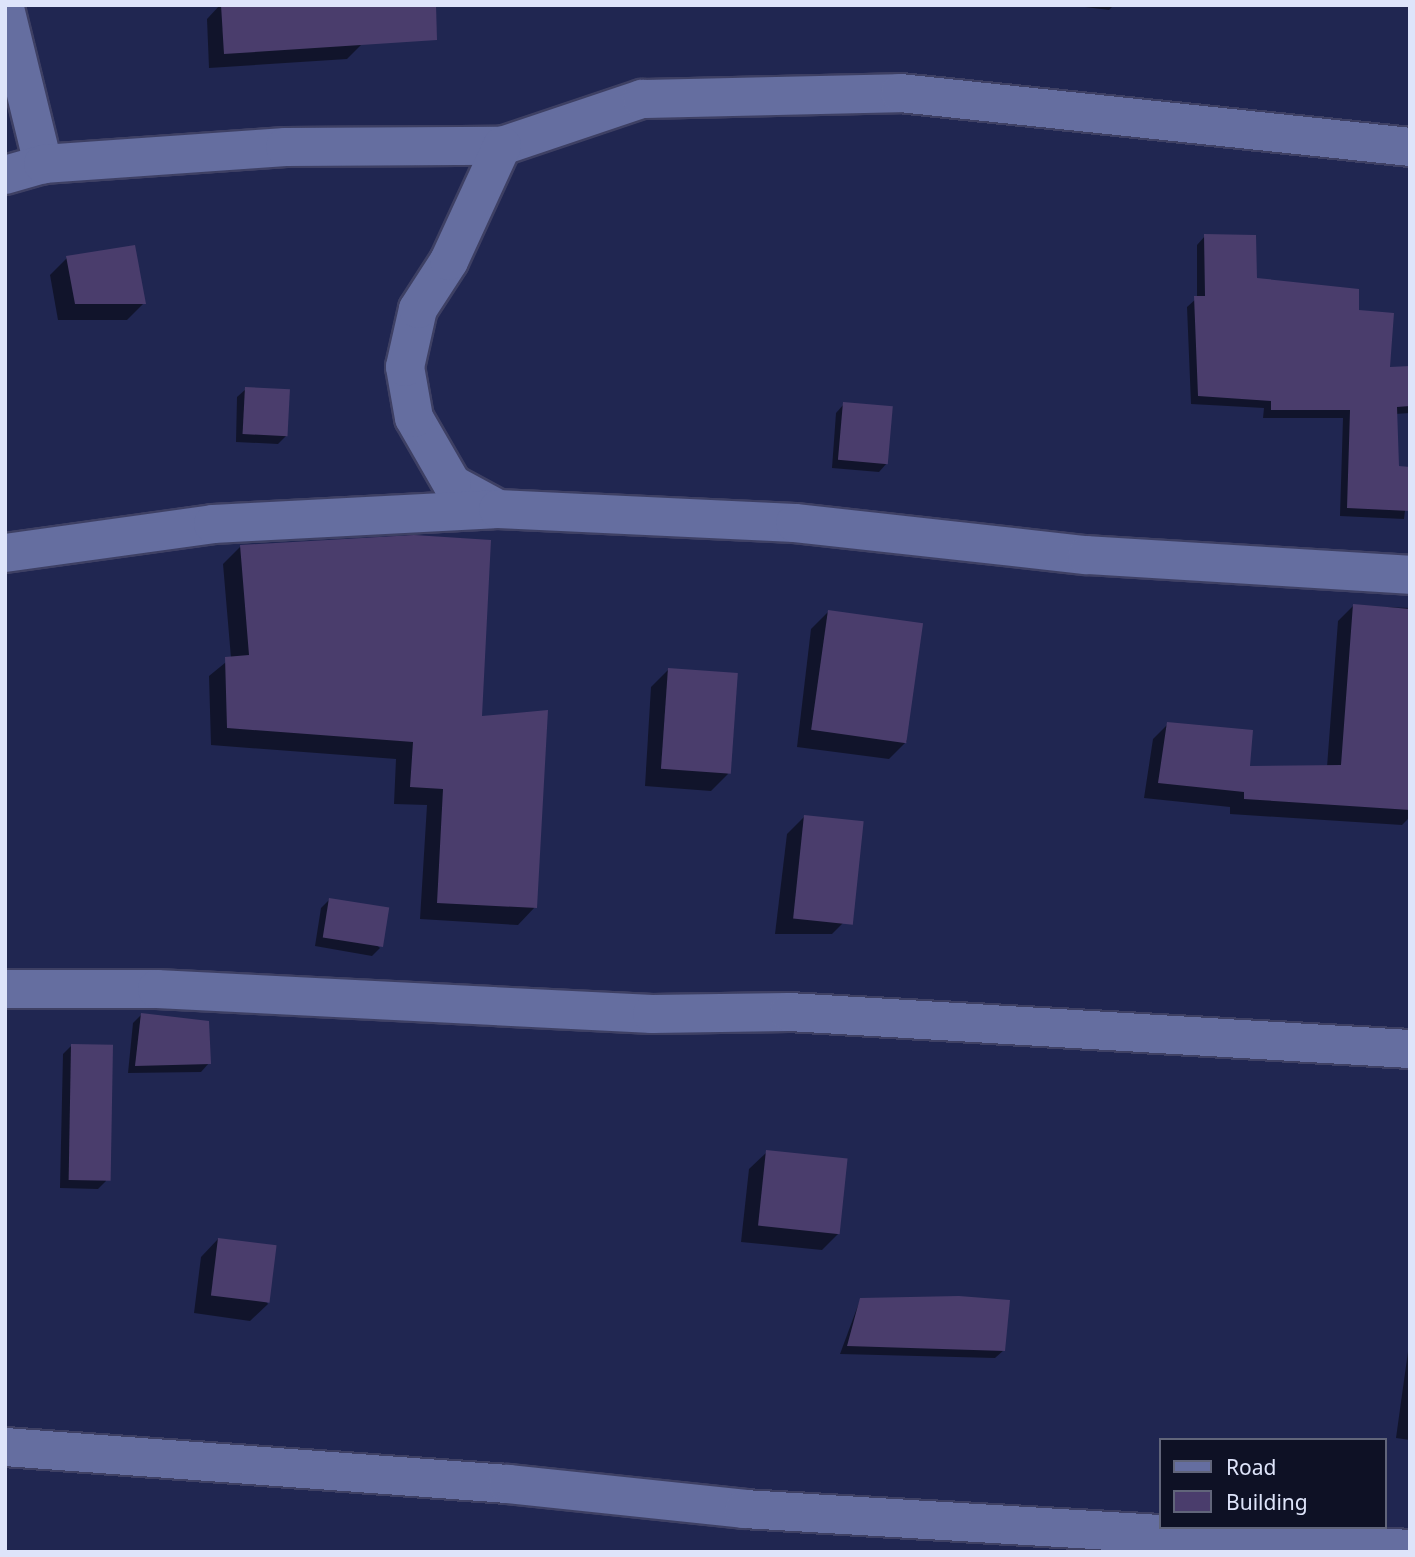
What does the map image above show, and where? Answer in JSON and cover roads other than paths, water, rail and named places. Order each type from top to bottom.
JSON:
[{"type":"street","points":[[5,8],[43,164]]},
{"type":"street","points":[[5,175],[43,164],[285,146],[502,146],[642,99],[900,93],[1410,147]]},
{"type":"street","points":[[498,509],[452,484],[414,418],[405,367],[418,309],[449,261],[502,146]]},
{"type":"street","points":[[5,553],[213,524],[498,509],[795,523],[1087,555],[1410,575]]},
{"type":"street","points":[[5,989],[157,989],[652,1014],[789,1012],[1410,1049]]},
{"type":"street","points":[[5,1447],[494,1483],[744,1509],[1410,1549]]}]
